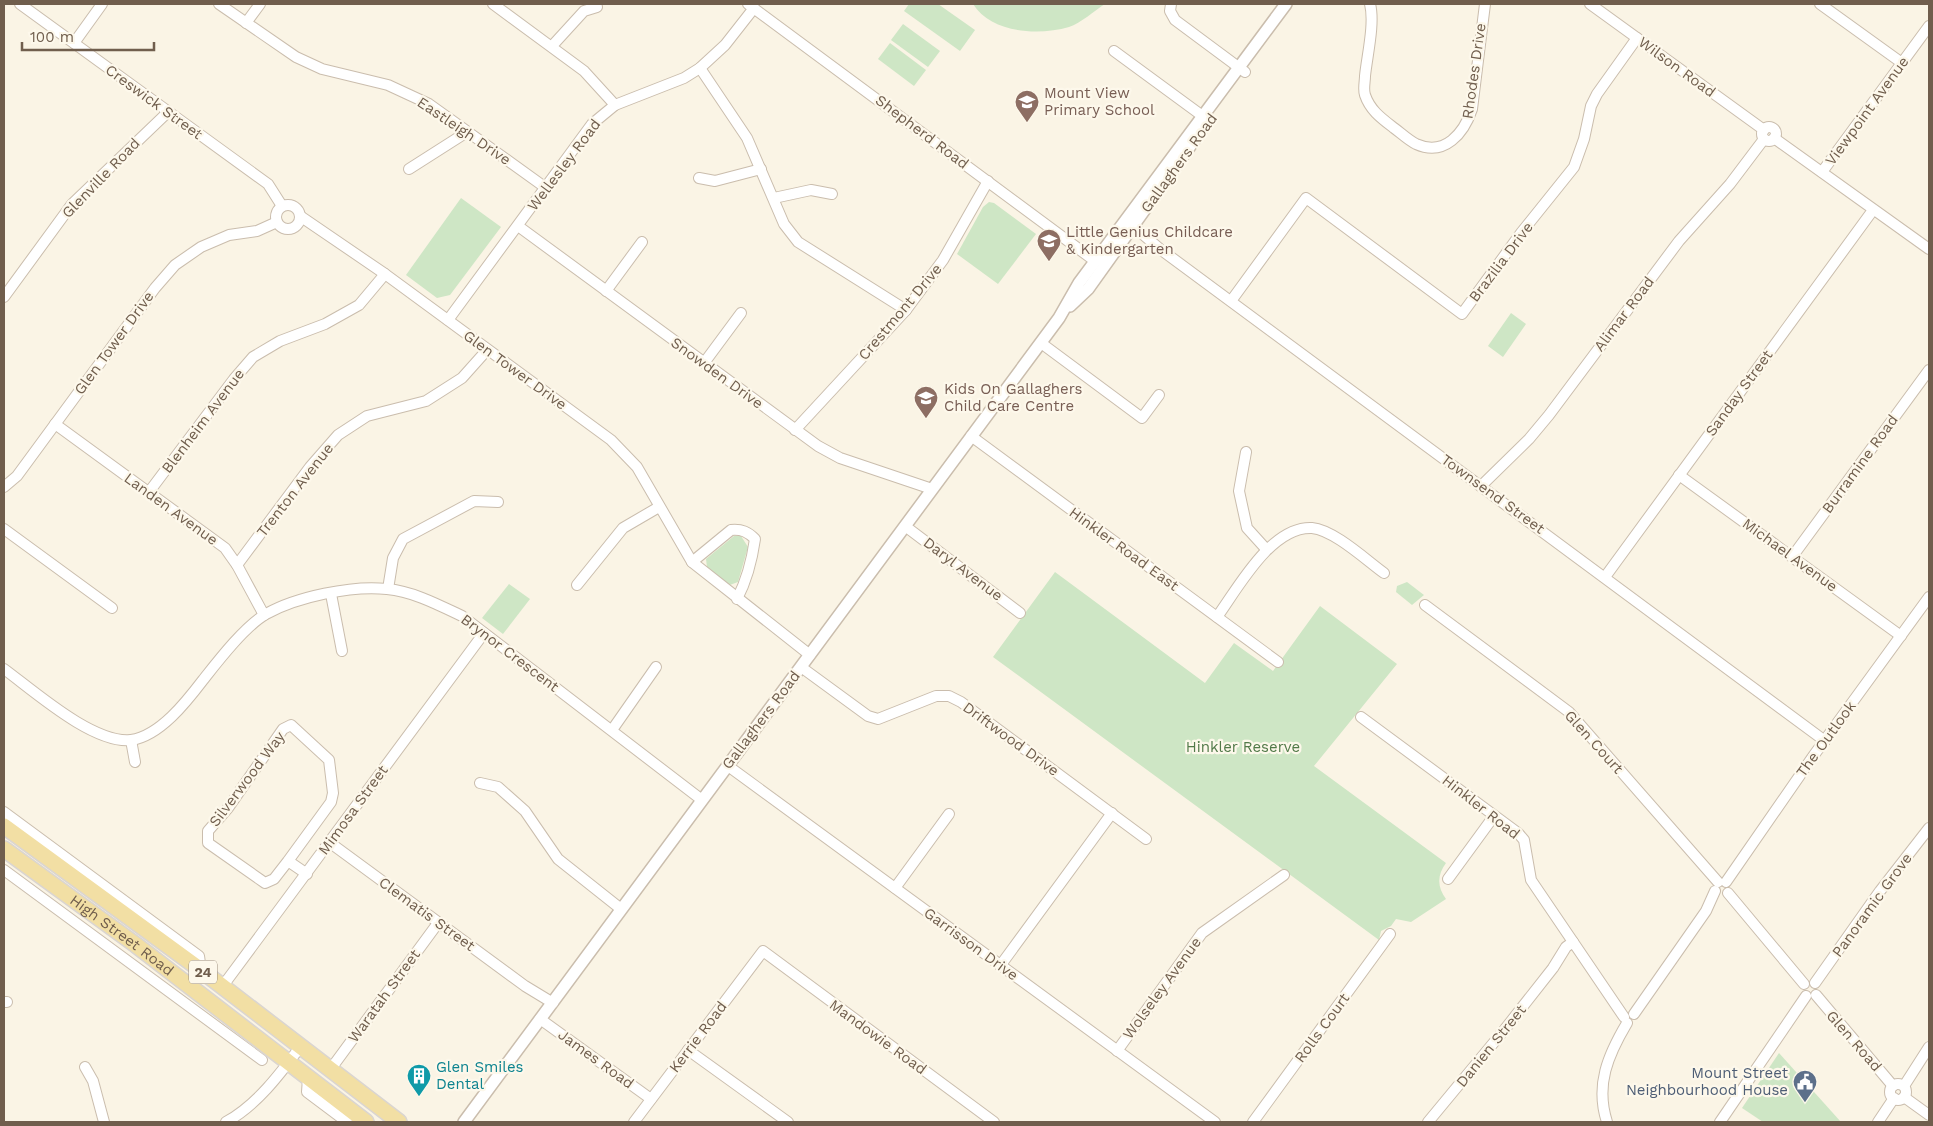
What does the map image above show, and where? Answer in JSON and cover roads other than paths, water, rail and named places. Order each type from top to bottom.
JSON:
[{"type":"main road","name":"High Street Road","points":[[4,826],[201,970],[399,1122]]},
{"type":"main road","name":"High Street Road","points":[[4,849],[136,945],[255,1046],[288,1064],[366,1122]]},
{"type":"main road","points":[[255,1046],[272,1024]]},
{"type":"street","name":"Creswick Street","points":[[20,4],[268,184],[282,206]]},
{"type":"street","points":[[74,42],[102,4]]},
{"type":"street","name":"Eastleigh Drive","points":[[219,4],[296,57],[322,69],[388,85],[429,104],[546,188]]},
{"type":"street","points":[[246,23],[260,4]]},
{"type":"street","points":[[493,4],[584,71],[615,105]]},
{"type":"street","points":[[1171,4],[1170,11],[1174,20],[1242,70]]},
{"type":"street","name":"Gallaghers Road","points":[[1242,70],[1286,4]]},
{"type":"street","name":"Gallaghers Road","points":[[464,1122],[1242,70],[1295,4]]},
{"type":"street","name":"Rhodes Drive","points":[[1370,4],[1371,20],[1364,92],[1370,107],[1379,117],[1416,144],[1430,146],[1444,145],[1456,139],[1466,126],[1472,109],[1485,4]]},
{"type":"street","name":"Wilson Road","points":[[1590,4],[1767,135],[1929,249]]},
{"type":"street","points":[[1820,4],[1902,64]]},
{"type":"street","name":"Wellesley Road","points":[[448,320],[592,124],[615,105],[684,78],[700,68],[725,45],[751,6]]},
{"type":"street","name":"Shepherd Road","points":[[751,6],[1099,264]]},
{"type":"street","points":[[552,46],[584,11],[597,7]]},
{"type":"street","name":"Viewpoint Avenue","points":[[1822,172],[1929,26]]},
{"type":"street","name":"Brazilia Drive","points":[[1231,301],[1306,198],[1462,314],[1521,234],[1574,167],[1584,139],[1591,106],[1597,94],[1638,38]]},
{"type":"street","points":[[1114,51],[1206,119]]},
{"type":"street","points":[[700,68],[747,138],[784,224],[798,242],[906,310]]},
{"type":"street","name":"Glenville Road","points":[[4,297],[72,204],[168,112]]},
{"type":"street","name":"Gallaghers Road","points":[[1099,264],[1132,228],[1206,119]]},
{"type":"street","points":[[409,169],[467,132]]},
{"type":"street","name":"Alimar Road","points":[[1481,486],[1529,439],[1549,415],[1679,241],[1730,184],[1767,135]]},
{"type":"street","points":[[699,178],[715,181],[761,169]]},
{"type":"street","name":"Crestmont Drive","points":[[795,430],[906,310],[943,260],[988,181]]},
{"type":"street","points":[[774,198],[811,190],[832,194]]},
{"type":"street","points":[[282,206],[293,206],[300,216],[298,224],[290,228],[282,227],[277,222],[276,214],[282,206]]},
{"type":"street","name":"Sanday Street","points":[[1605,577],[1873,210]]},
{"type":"street","name":"Glen Tower Drive","points":[[300,216],[385,274],[611,440],[637,467],[692,562],[810,655]]},
{"type":"street","name":"Glen Tower Drive","points":[[4,487],[17,476],[155,288],[175,265],[202,247],[229,235],[257,232],[277,222]]},
{"type":"street","name":"Snowden Drive","points":[[518,226],[795,430],[840,458],[932,489]]},
{"type":"street","name":"Townsend Street","points":[[1132,228],[1825,741]]},
{"type":"street","points":[[606,291],[642,242]]},
{"type":"street","name":"Blenheim Avenue","points":[[149,492],[234,378],[253,357],[280,341],[325,324],[359,304],[385,274]]},
{"type":"street","points":[[704,363],[741,313]]},
{"type":"street","points":[[1041,342],[1142,418],[1159,395]]},
{"type":"street","name":"Trenton Avenue","points":[[237,565],[310,466],[338,435],[367,416],[426,401],[462,378],[487,350]]},
{"type":"street","name":"Burramine Road","points":[[1792,557],[1929,370]]},
{"type":"street","name":"Landen Avenue","points":[[55,424],[225,548],[237,565],[264,615]]},
{"type":"street","name":"Hinkler Road East","points":[[971,436],[1278,662]]},
{"type":"street","points":[[1246,452],[1239,491],[1247,528],[1266,549]]},
{"type":"street","name":"Michael Avenue","points":[[1679,475],[1900,636]]},
{"type":"street","points":[[388,589],[394,558],[403,539],[474,501],[498,502]]},
{"type":"street","points":[[577,585],[623,528],[659,507]]},
{"type":"street","name":"Daryl Avenue","points":[[905,526],[1020,612]]},
{"type":"street","points":[[1217,617],[1266,549],[1288,533],[1312,528],[1333,536],[1384,573]]},
{"type":"street","points":[[4,529],[112,608]]},
{"type":"street","points":[[692,562],[731,530],[738,529],[749,533],[755,539],[754,546],[746,582],[737,599]]},
{"type":"street","name":"Brynor Crescent","points":[[132,740],[155,730],[183,706],[228,649],[264,615],[296,602],[351,589],[388,589],[434,603],[462,616],[702,800]]},
{"type":"street","points":[[331,594],[342,651]]},
{"type":"street","name":"The Outlook","points":[[1628,1016],[1722,889],[1825,741],[1929,597]]},
{"type":"street","name":"Glen Court","points":[[1425,605],[1569,712],[1722,889]]},
{"type":"street","name":"Mimosa Street","points":[[222,986],[484,633]]},
{"type":"street","name":"Driftwood Drive","points":[[801,666],[868,716],[878,719],[936,696],[948,696],[961,702],[1146,839]]},
{"type":"street","points":[[612,730],[656,667]]},
{"type":"street","points":[[4,669],[79,724],[105,736],[132,740],[135,762]]},
{"type":"street","name":"Hinkler Road","points":[[1361,717],[1518,833],[1524,840],[1530,880],[1614,1000],[1628,1016]]},
{"type":"street","name":"Silverwood Way","points":[[291,724],[328,757],[333,794],[331,802],[288,861],[274,879],[265,883],[208,843],[208,831],[228,808],[283,729],[291,724]]},
{"type":"street","name":"Garrisson Drive","points":[[728,766],[1215,1122]]},
{"type":"street","points":[[480,783],[498,787],[525,811],[558,859],[622,909]]},
{"type":"street","name":"High Street Road","points":[[4,812],[199,956],[201,970]]},
{"type":"street","points":[[1000,966],[1112,813]]},
{"type":"street","points":[[895,888],[950,814]]},
{"type":"street","points":[[1448,879],[1494,816]]},
{"type":"street","name":"Panoramic Grove","points":[[1816,983],[1880,891],[1929,828]]},
{"type":"street","name":"Clematis Street","points":[[329,842],[551,1005]]},
{"type":"street","points":[[288,861],[306,874]]},
{"type":"street","name":"High Street Road","points":[[4,870],[255,1046],[262,1060]]},
{"type":"street","name":"Wolseley Avenue","points":[[1117,1051],[1202,933],[1284,875]]},
{"type":"street","points":[[1722,889],[1804,984]]},
{"type":"street","name":"Waratah Street","points":[[330,1070],[438,923]]},
{"type":"street","name":"Rolls Court","points":[[1253,1122],[1390,934]]},
{"type":"street","name":"Danien Street","points":[[1428,1122],[1553,968],[1575,945]]},
{"type":"street","name":"Kerrie Road","points":[[634,1122],[762,951]]},
{"type":"street","name":"Mandowie Road","points":[[762,951],[994,1122]]},
{"type":"street","points":[[1720,1122],[1811,996],[1818,991],[1816,983],[1804,984]]},
{"type":"street","points":[[1804,984],[1802,989],[1811,996]]},
{"type":"street","name":"Glen Road","points":[[1811,996],[1898,1086]]},
{"type":"street","points":[[1607,1122],[1602,1094],[1603,1073],[1628,1016]]},
{"type":"street","name":"James Road","points":[[540,1019],[651,1099]]},
{"type":"street","points":[[226,1122],[242,1112],[276,1080],[301,1046]]},
{"type":"street","points":[[1929,1047],[1898,1086],[1891,1091],[1899,1098],[1929,1115]]},
{"type":"street","points":[[688,1050],[788,1122]]},
{"type":"street","points":[[85,1067],[93,1081],[104,1122]]},
{"type":"street","points":[[308,1078],[307,1092],[348,1122]]},
{"type":"street","points":[[1878,1122],[1899,1098]]},
{"type":"place","name":"Mount View Primary School","points":[[1027,123]]},
{"type":"place","name":"Little Genius Childcare & Kindergarten","points":[[1049,262]]},
{"type":"place","name":"Kids On Gallaghers Child Care Centre","points":[[926,419]]},
{"type":"place","name":"Glen Smiles Dental","points":[[419,1097]]},
{"type":"place","name":"Mount Street Neighbourhood House","points":[[1805,1103]]},
{"type":"park label","name":"Hinkler Reserve","points":[[1243,747]]}]
